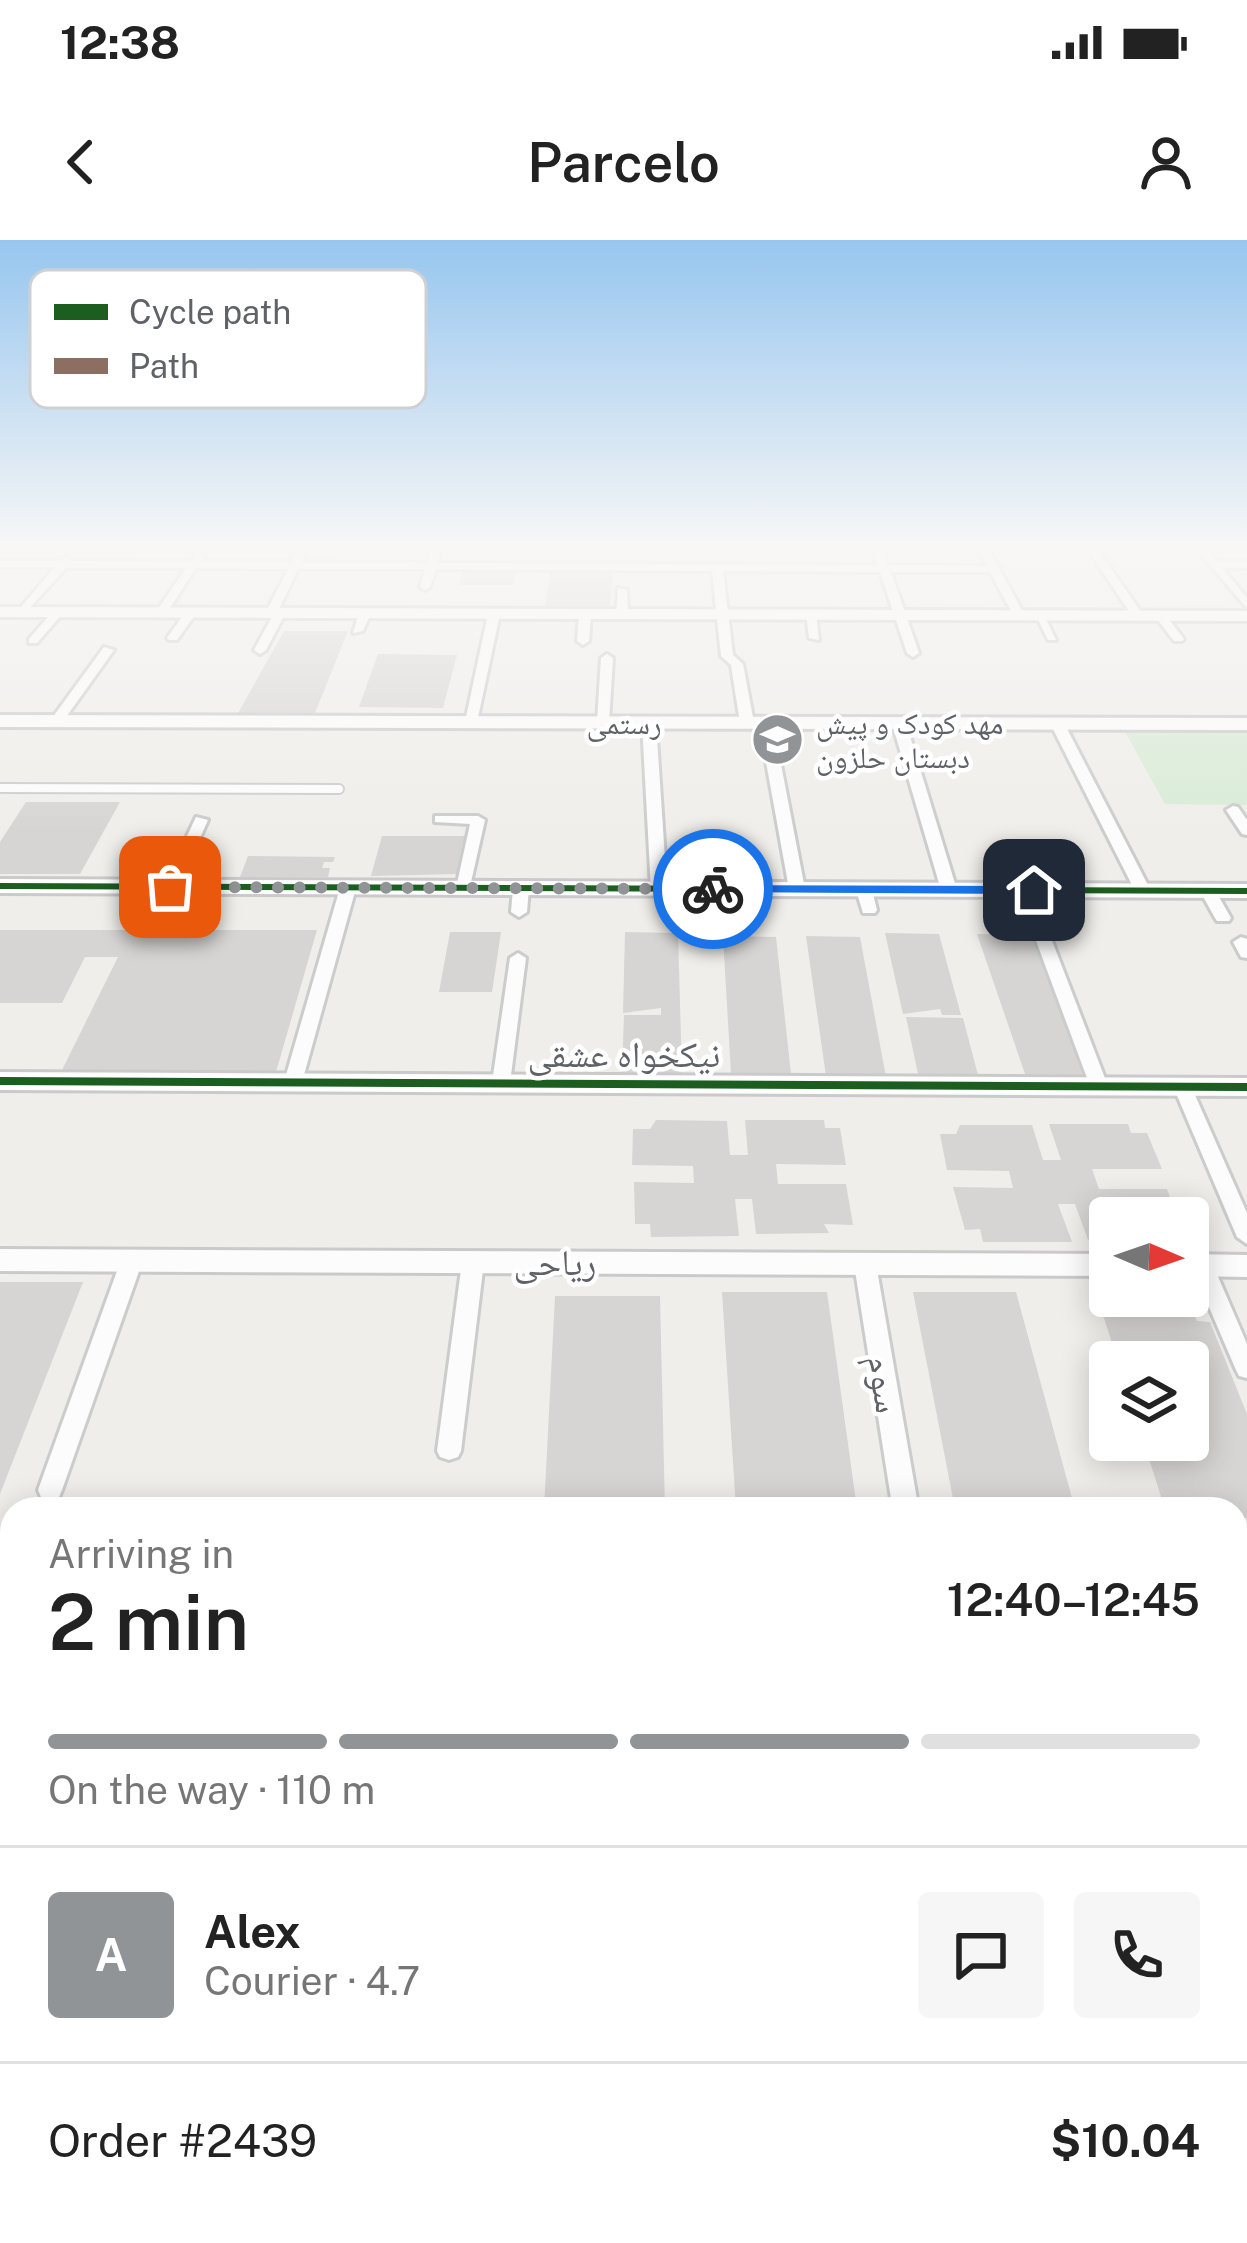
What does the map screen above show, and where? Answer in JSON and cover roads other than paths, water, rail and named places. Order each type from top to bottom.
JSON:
[{"type":"street","points":[[260,650],[263,643]]},
{"type":"street","points":[[471,722],[488,643]]},
{"type":"street","points":[[726,643],[757,723],[797,889]]},
{"type":"street","points":[[910,643],[913,653]]},
{"type":"street","points":[[56,721],[108,650]]},
{"type":"street","points":[[603,722],[607,658]]},
{"type":"street","name":"رستمی","points":[[0,721],[1247,724]]},
{"type":"street","points":[[649,723],[659,889]]},
{"type":"street","points":[[898,723],[949,890]]},
{"type":"street","points":[[1057,723],[1143,891]]},
{"type":"street","points":[[1233,810],[1247,831]]},
{"type":"street","points":[[440,819],[478,820],[464,888]]},
{"type":"street","points":[[165,898],[202,820]]},
{"type":"street","points":[[0,886],[165,898],[348,888],[464,888],[520,900],[659,889],[697,898],[797,889],[867,900],[949,890],[1247,891]]},
{"type":"street","points":[[293,1082],[348,888]]},
{"type":"street","points":[[1034,890],[1041,917]]},
{"type":"street","points":[[1208,891],[1223,918]]},
{"type":"street","points":[[1043,938],[1099,1086]]},
{"type":"street","points":[[501,1083],[518,958]]},
{"type":"street","name":"نیکخواه عشقی","points":[[0,1081],[1247,1087]]},
{"type":"street","points":[[1182,1086],[1247,1237]]},
{"type":"street","name":"ریاحی","points":[[0,1260],[1089,1265]]},
{"type":"street","points":[[50,1490],[132,1260]]},
{"type":"street","points":[[448,1451],[473,1262]]},
{"type":"street","name":"سوم","points":[[866,1264],[903,1497]]},
{"type":"street","points":[[1209,1265],[1247,1265]]},
{"type":"street","points":[[1209,1293],[1247,1370]]},
{"type":"lane","points":[[0,788],[339,789]]},
{"type":"place","name":"مهد کودک و پیش دبستان حلزون","points":[[777,740]]}]
